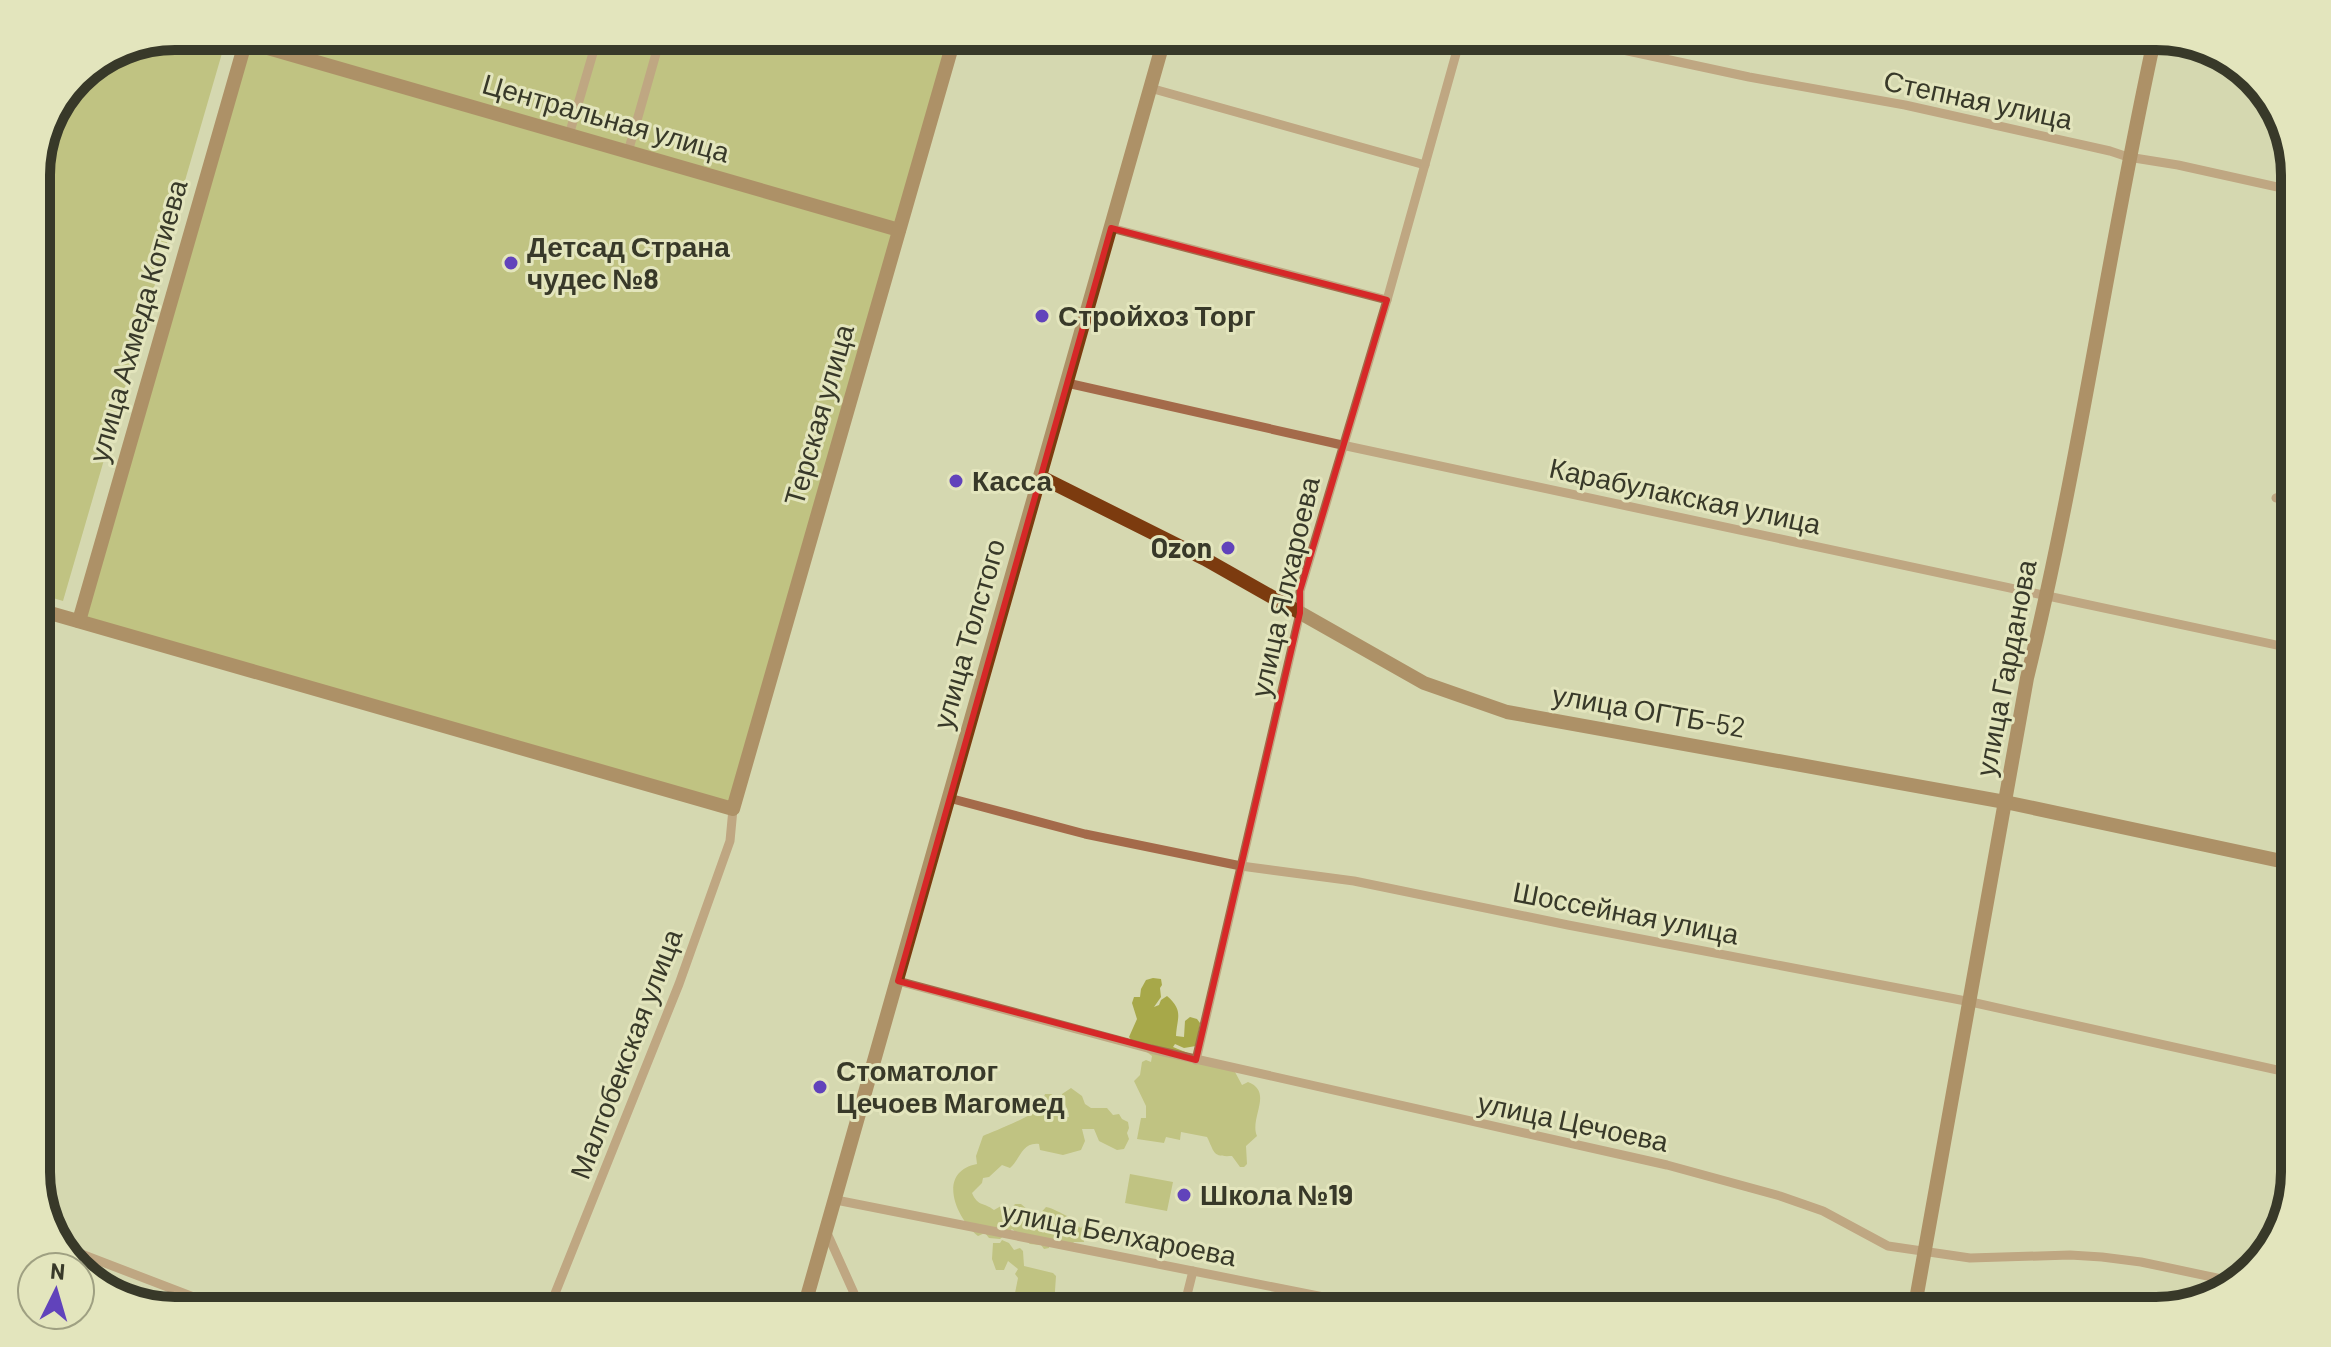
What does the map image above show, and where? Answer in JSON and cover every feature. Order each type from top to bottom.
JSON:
[{"type":"street","name":"улица Ахмеда Котиева","points":[[79,621],[244,50]]},
{"type":"street","name":"Центральная улица","points":[[290,50],[569,135],[899,230]]},
{"type":"street","points":[[569,135],[594,50]]},
{"type":"street","points":[[628,152],[657,50]]},
{"type":"street","name":"Терская улица","points":[[733,809],[951,50]]},
{"type":"street","name":"улица Толстого","points":[[836,1200],[1161,50]]},
{"type":"street","name":"улица Ялхароева","points":[[1196,1060],[1300,613],[1300,591],[1387,300],[1457,50]]},
{"type":"street","name":"Степная улица","points":[[1623,50],[1749,77],[1905,105],[2128,157],[2281,188]]},
{"type":"street","name":"улица Гарданова","points":[[1917,1297],[2027,678],[2047,596],[2128,157],[2152,50]]},
{"type":"street","points":[[1150,88],[1425,165]]},
{"type":"street","points":[[1111,228],[1387,300]]},
{"type":"street","name":"Карабулакская улица","points":[[1067,383],[2281,646]]},
{"type":"street","name":"улица ОГТБ-52","points":[[1041,477],[1205,559],[1424,683],[1507,712],[2005,802],[2281,861]]},
{"type":"street","points":[[2276,498],[2281,497]]},
{"type":"street","points":[[50,613],[733,809]]},
{"type":"street","name":"Шоссейная улица","points":[[949,798],[1085,834],[1241,866],[1354,881],[1971,1002],[2281,1071]]},
{"type":"street","name":"Малгобекская улица","points":[[554,1297],[679,984],[730,841],[733,809]]},
{"type":"street","name":"улица Цечоева","points":[[898,981],[1196,1060],[1667,1165],[1823,1211],[1888,1246],[1970,1258],[2102,1257],[2221,1279]]},
{"type":"street","points":[[807,1297],[836,1200]]},
{"type":"street","points":[[807,1297],[836,1200]]},
{"type":"street","name":"улица Белхароева","points":[[836,1200],[1324,1297]]},
{"type":"street","points":[[827,1233],[856,1297]]},
{"type":"street","points":[[80,1253],[194,1297]]},
{"type":"street","points":[[1186,1297],[1193,1271]]},
{"type":"highlighted area","points":[[1111,228],[1387,300],[1300,591],[1300,613],[1196,1060],[898,981]]},
{"type":"shaded area","points":[[223,50],[63,601],[50,597],[50,167],[54,142],[76,99],[92,81],[127,59],[150,52]]},
{"type":"shaded area","points":[[244,50],[951,50],[733,809],[79,621]]},
{"type":"shaded area","points":[[1161,979],[1162,985],[1161,997],[1154,1007],[1167,996],[1178,1010],[1176,1036],[1184,1037],[1185,1021],[1190,1017],[1200,1023],[1196,1046],[1184,1048],[1175,1044],[1173,1047],[1235,1072],[1242,1085],[1248,1082],[1256,1086],[1259,1092],[1257,1136],[1246,1146],[1247,1164],[1244,1167],[1240,1167],[1232,1156],[1215,1153],[1207,1137],[1181,1132],[1180,1140],[1166,1137],[1164,1143],[1137,1139],[1141,1118],[1146,1118],[1146,1106],[1134,1081],[1140,1075],[1142,1062],[1151,1062],[1152,1056],[1129,1037],[1137,1019],[1132,1003],[1134,997],[1140,997],[1146,980]]},
{"type":"shaded area","points":[[1071,1088],[1091,1108],[1107,1108],[1113,1115],[1119,1114],[1128,1122],[1129,1139],[1124,1149],[1117,1150],[1099,1141],[1094,1129],[1082,1129],[1085,1141],[1081,1150],[1063,1155],[1040,1150],[1039,1144],[1033,1144],[1022,1152],[1010,1168],[1002,1165],[989,1177],[983,1178],[972,1193],[979,1202],[994,1210],[1001,1206],[1011,1209],[1015,1204],[1021,1204],[1028,1210],[1028,1216],[1037,1217],[1046,1207],[1052,1209],[1081,1228],[1091,1227],[1091,1236],[1084,1237],[1084,1242],[1074,1242],[1069,1248],[1049,1244],[1049,1248],[1044,1249],[1041,1245],[1030,1244],[1012,1229],[1000,1239],[989,1238],[985,1233],[978,1236],[957,1207],[953,1186],[957,1176],[964,1169],[977,1164],[976,1156],[983,1136],[1038,1110],[1045,1094],[1057,1098],[1058,1113],[1069,1117],[1062,1094]]},
{"type":"shaded area","points":[[1130,1174],[1173,1182],[1167,1211],[1125,1203]]},
{"type":"shaded area","points":[[1002,1240],[1009,1243],[1014,1250],[1020,1248],[1024,1266],[1053,1273],[1056,1276],[1055,1297],[1011,1297],[1018,1294],[1015,1293],[1018,1278],[1015,1274],[1018,1269],[1008,1261],[1004,1270],[996,1270],[992,1259],[993,1243]]},
{"type":"place","name":"Детсад Страна чудес №8","points":[[511,263]]},
{"type":"place","name":"Стройхоз Торг","points":[[1042,316]]},
{"type":"place","name":"Касса","points":[[956,481]]},
{"type":"place","name":"Ozon","points":[[1228,548]]},
{"type":"place","name":"Стоматолог Цечоев Магомед","points":[[820,1087]]},
{"type":"place","name":"Школа №19","points":[[1184,1195]]}]
